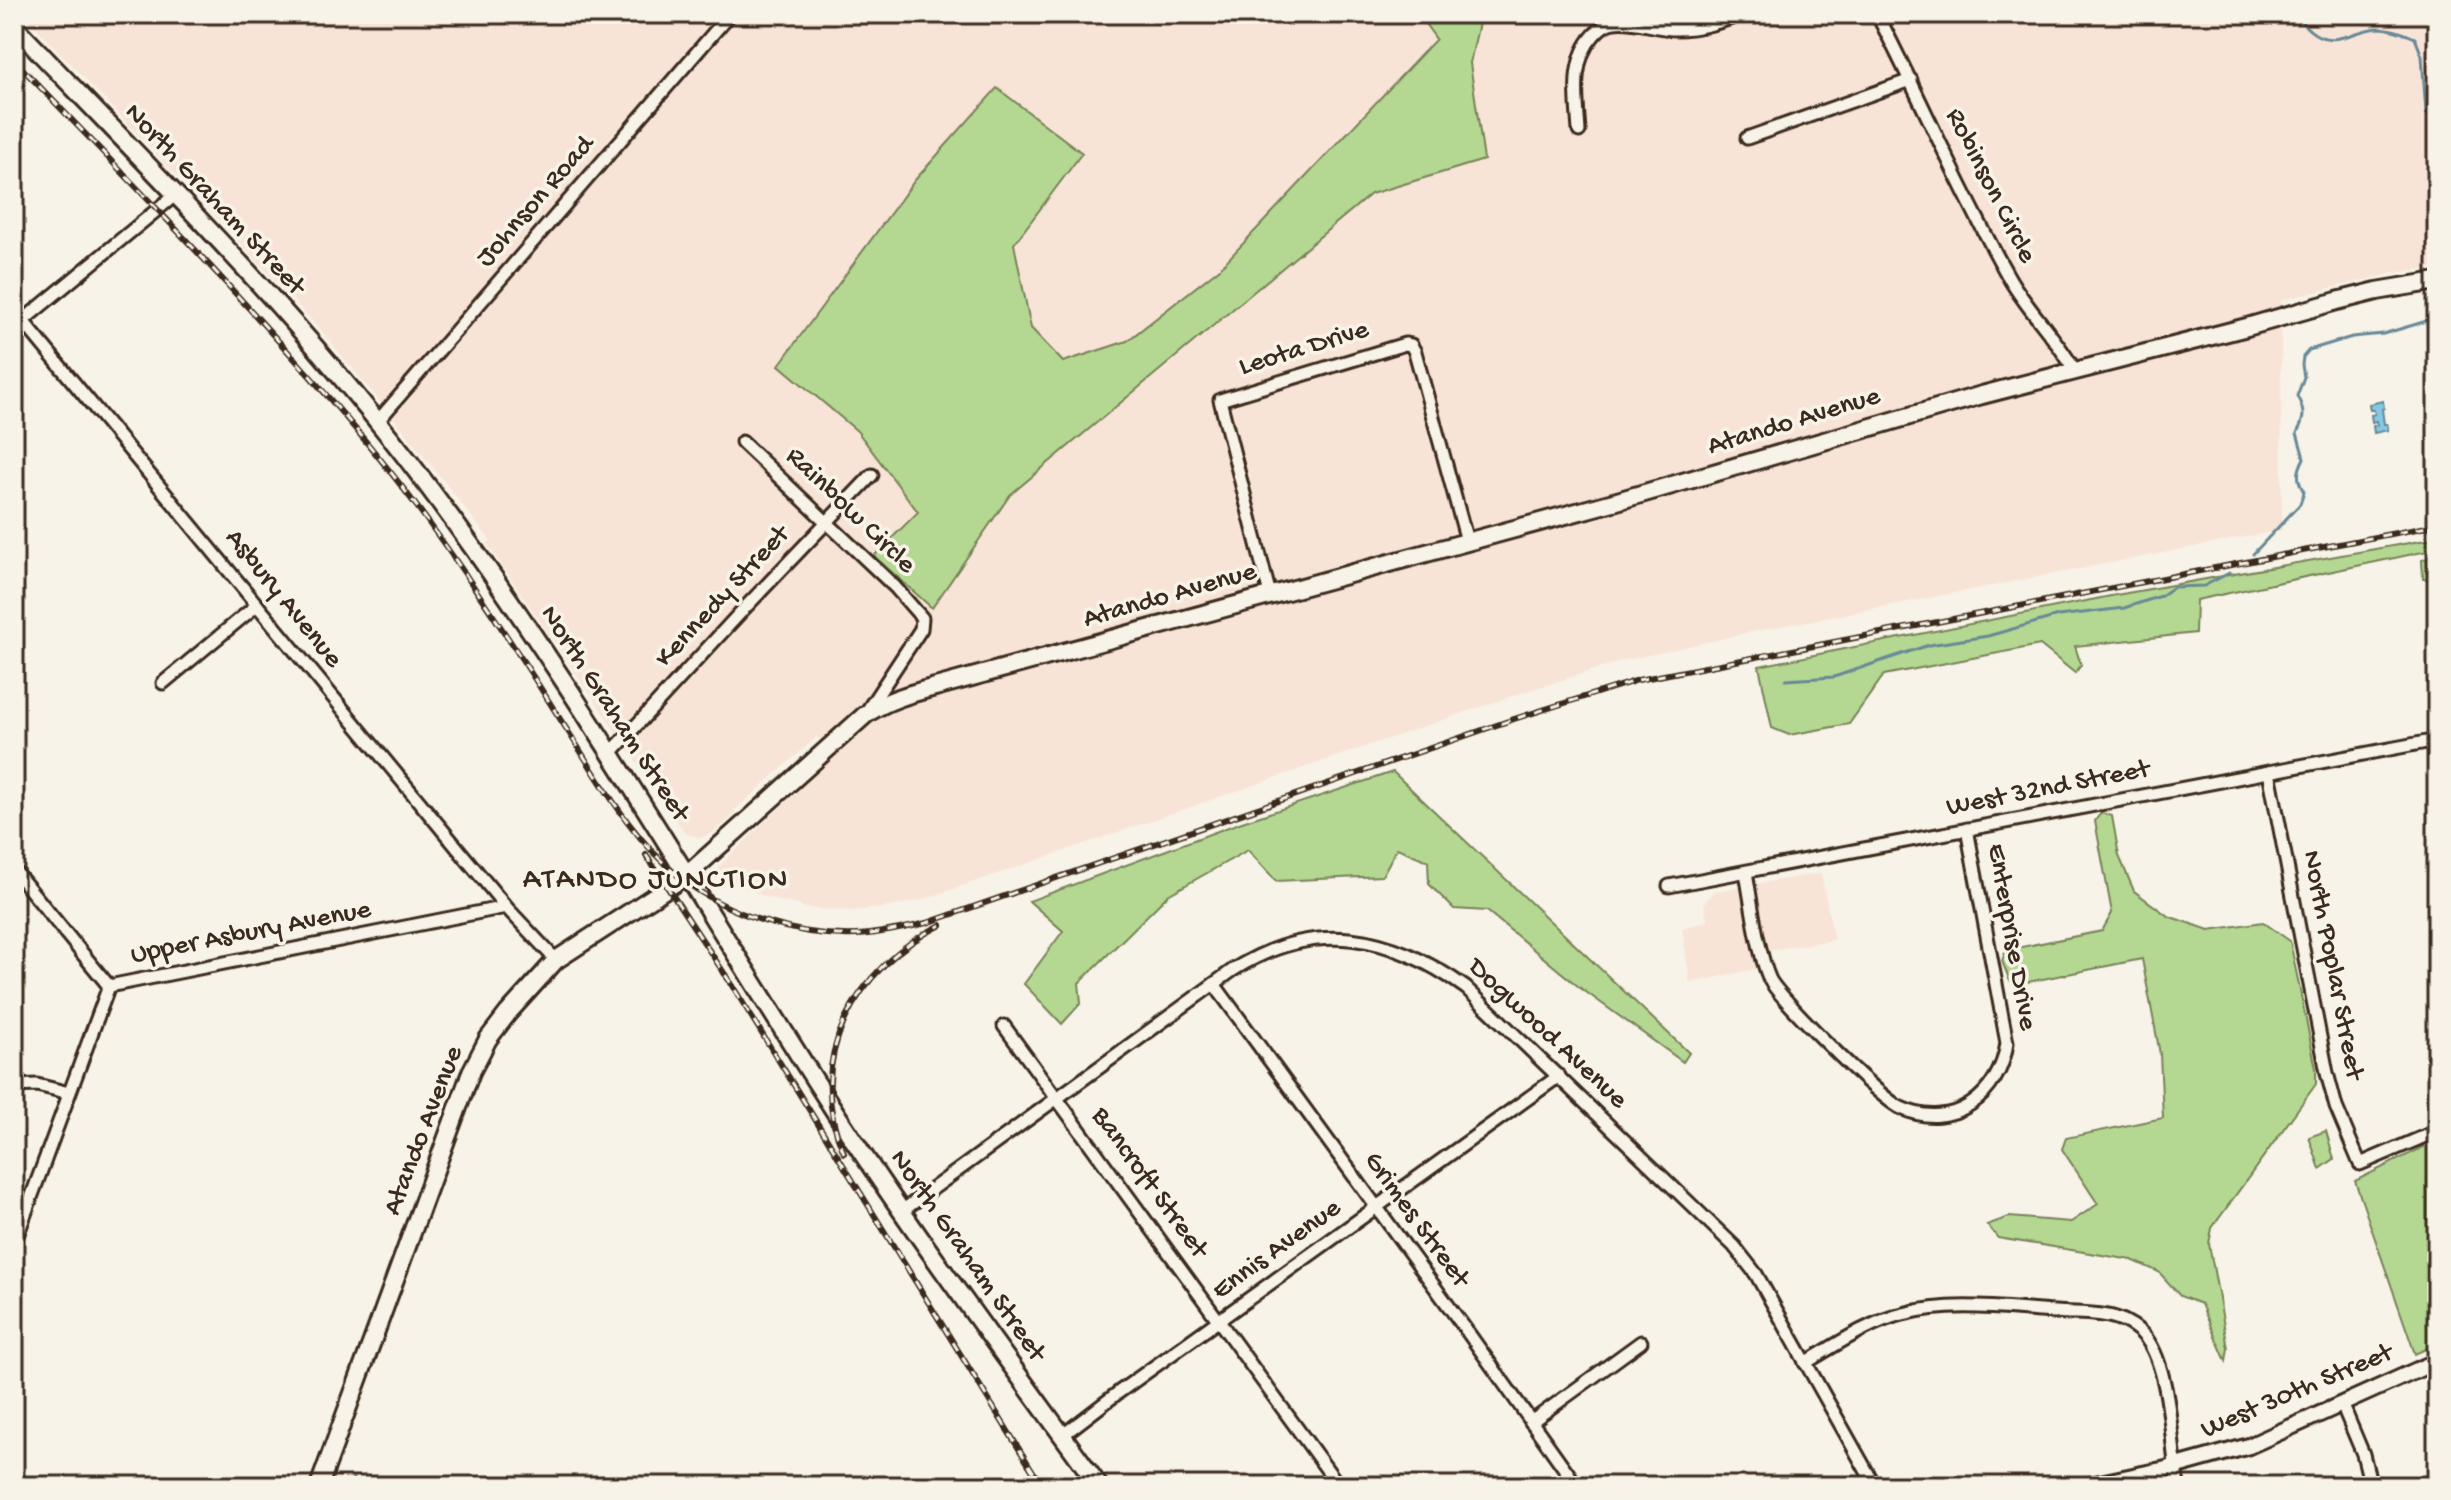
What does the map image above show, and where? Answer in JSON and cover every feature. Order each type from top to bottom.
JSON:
[{"type":"main road","name":"North Graham Street","points":[[14,26],[274,300],[408,461],[495,581],[610,754],[830,1104],[902,1211],[1099,1486]]},
{"type":"main road","name":"Atando Avenue","points":[[319,1486],[471,1072],[488,1039],[556,960],[687,875],[865,715],[893,699],[1813,445],[1969,398],[2363,294],[2437,281]]},
{"type":"street","name":"Johnson Road","points":[[377,422],[730,14]]},
{"type":"street","points":[[1579,131],[1577,89],[1580,59],[1587,43],[1602,27],[1620,22],[1661,28],[1699,28],[1743,14]]},
{"type":"street","name":"Robinson Circle","points":[[1877,14],[2009,278],[2075,371]]},
{"type":"street","points":[[1747,138],[1911,80]]},
{"type":"street","points":[[18,325],[175,195]]},
{"type":"street","name":"Asbury Avenue","points":[[18,325],[257,605],[506,907]]},
{"type":"street","name":"Leota Drive","points":[[1270,595],[1220,400],[1405,344],[1411,345],[1415,352],[1467,541]]},
{"type":"street","name":"Rainbow Circle","points":[[742,442],[895,587],[922,618],[921,629],[865,715]]},
{"type":"street","name":"Kennedy Street","points":[[610,754],[872,475]]},
{"type":"street","points":[[163,683],[257,605]]},
{"type":"street","name":"West 32nd Street","points":[[1669,886],[2437,740]]},
{"type":"street","name":"North Poplar Street","points":[[2269,772],[2327,1073],[2336,1107],[2360,1164],[2437,1131]]},
{"type":"street","name":"Enterprise Drive","points":[[1746,872],[1765,966],[1781,995],[1886,1099],[1910,1112],[1942,1115],[1968,1106],[1984,1094],[2001,1069],[2007,1043],[1967,829]]},
{"type":"street","points":[[14,870],[109,986]]},
{"type":"street","points":[[506,907],[556,960]]},
{"type":"street","name":"Upper Asbury Avenue","points":[[14,1244],[109,986],[506,907]]},
{"type":"street","name":"Dogwood Avenue","points":[[902,1211],[1254,957],[1297,941],[1328,937],[1367,940],[1417,957],[1445,973],[1484,1004],[1734,1246],[1756,1274],[1875,1486]]},
{"type":"street","name":"Grimes Street","points":[[1214,984],[1577,1486]]},
{"type":"street","name":"Bancroft Street","points":[[1004,1026],[1339,1486]]},
{"type":"street","name":"Ennis Avenue","points":[[1063,1435],[1559,1076]]},
{"type":"street","points":[[14,1086],[37,1085],[69,1093]]},
{"type":"street","points":[[1805,1363],[1881,1321],[1925,1309],[1999,1309],[2117,1318],[2144,1335],[2153,1353],[2171,1427],[2178,1486]]},
{"type":"street","points":[[1531,1422],[1641,1342]]},
{"type":"street","name":"West 30th Street","points":[[2086,1486],[2249,1446],[2437,1361]]},
{"type":"street","points":[[2342,1404],[2363,1454],[2371,1486]]},
{"type":"shaded area","points":[[23,14],[2437,14],[2437,267],[2394,273],[2281,300],[2282,530],[1756,631],[1622,661],[1509,697],[925,899],[891,907],[850,911],[807,908],[763,896],[715,873],[836,754],[817,737],[714,832],[701,838],[686,834],[487,544],[490,540],[396,421],[323,333],[238,240]]},
{"type":"shaded area","points":[[1821,873],[1834,940],[1754,953],[1756,969],[1690,983],[1682,928],[1707,921],[1704,903],[1715,891]]},
{"type":"green space","points":[[1418,14],[1481,14],[1470,63],[1484,160],[1371,194],[1010,495],[932,608],[874,556],[918,512],[857,431],[779,365],[915,180],[997,88],[1082,153],[1014,244],[1031,328],[1063,362],[1127,341],[1220,268],[1436,39]]},
{"type":"green space","points":[[2437,538],[2437,549],[2196,600],[2195,633],[2075,646],[2081,665],[2075,673],[2040,645],[1884,675],[1849,724],[1789,735],[1772,728],[1759,666],[2116,595]]},
{"type":"green space","points":[[2437,556],[2437,579],[2423,579],[2422,560]]},
{"type":"green space","points":[[1393,772],[1689,1053],[1683,1062],[1579,987],[1487,911],[1454,909],[1429,884],[1428,861],[1397,848],[1382,876],[1276,881],[1248,850],[1168,895],[1079,983],[1081,1003],[1062,1024],[1024,984],[1063,931],[1029,901],[1242,822]]},
{"type":"green space","points":[[2101,813],[2112,816],[2119,856],[2134,891],[2168,916],[2209,930],[2263,922],[2290,941],[2316,1069],[2316,1084],[2212,1228],[2209,1244],[2228,1348],[2226,1361],[2201,1304],[2180,1296],[2159,1272],[2132,1260],[1998,1238],[1987,1225],[2009,1217],[2071,1222],[2098,1204],[2062,1149],[2066,1138],[2163,1118],[2160,1054],[2142,959],[2023,983],[2010,981],[2002,961],[2006,950],[2102,931],[2112,913],[2095,821]]},
{"type":"green space","points":[[2326,1131],[2334,1159],[2320,1169],[2309,1137]]},
{"type":"green space","points":[[2437,1140],[2437,1344],[2415,1354],[2355,1181]]},
{"type":"green space","points":[[1000,1476],[1022,1482],[1025,1486],[980,1486]]},
{"type":"water","points":[[2383,401],[2384,424],[2387,424],[2388,430],[2374,433],[2373,426],[2377,425],[2376,421],[2372,422],[2371,415],[2375,414],[2369,404]]},
{"type":"waterway","points":[[2294,14],[2311,31],[2325,38],[2340,38],[2378,28],[2415,38],[2422,56],[2426,113],[2437,126]]},
{"type":"waterway","points":[[2253,554],[2300,504],[2304,492],[2298,475],[2304,458],[2297,433],[2303,414],[2297,396],[2304,377],[2303,357],[2309,350],[2352,337],[2383,334],[2437,318]]},
{"type":"waterway","points":[[1785,680],[1834,677],[1929,645],[1988,636],[2058,616],[2124,608],[2161,596],[2174,587],[2204,586],[2229,573]]},
{"type":"waterway","points":[[350,1486],[353,1478]]},
{"type":"railway","points":[[14,60],[241,300],[384,463],[474,587],[602,785],[646,845],[663,863],[700,892],[742,913],[787,928],[833,935],[865,934],[927,923],[1514,719],[1638,680],[2437,525]]},
{"type":"railway","points":[[646,855],[730,982],[1042,1486]]},
{"type":"railway","points":[[844,1153],[833,1118],[830,1084],[834,1051],[845,1020],[862,991],[884,965],[910,943],[941,925]]},
{"type":"district","name":"ATANDO JUNCTION","points":[[656,881]]}]
